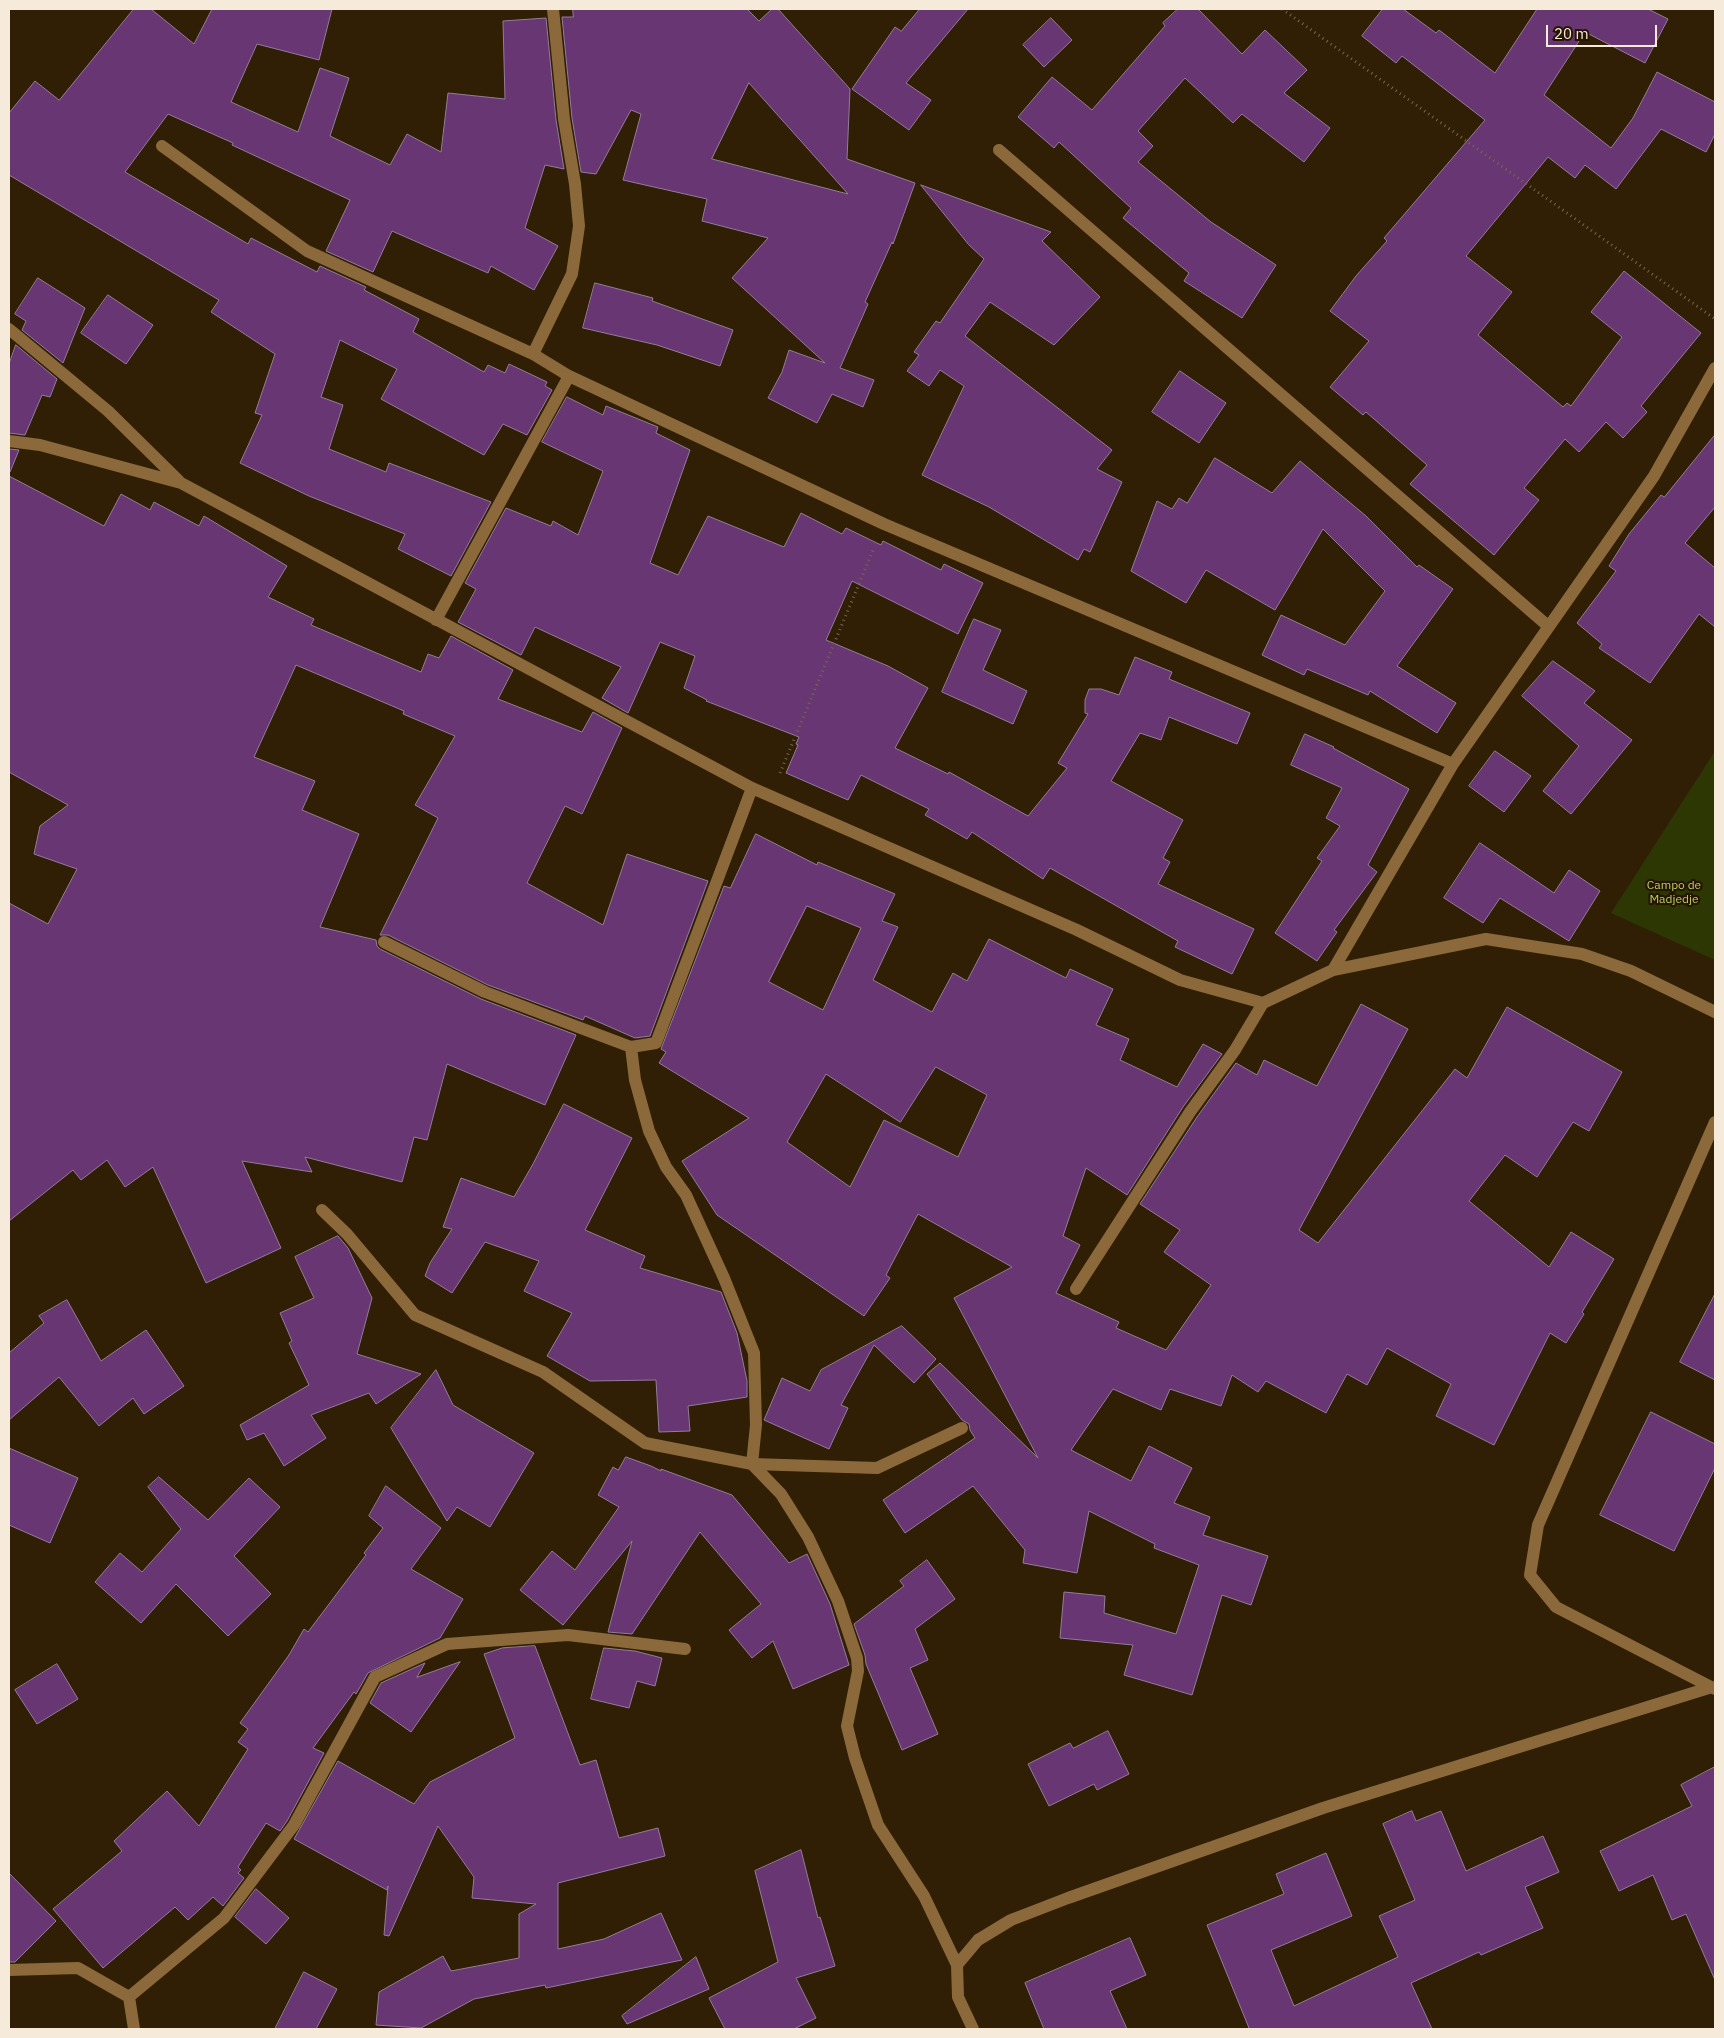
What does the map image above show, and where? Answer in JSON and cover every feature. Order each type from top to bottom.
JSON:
[{"type":"street","points":[[533,354],[572,274],[579,226],[575,184],[564,119],[553,9]]},
{"type":"street","points":[[162,146],[307,251],[533,354],[569,376],[884,524],[1453,764]]},
{"type":"street","points":[[999,150],[1548,626]]},
{"type":"street","points":[[9,329],[108,411],[181,483]]},
{"type":"street","points":[[1333,970],[1453,764],[1654,476],[1715,368]]},
{"type":"street","points":[[436,620],[569,376]]},
{"type":"street","points":[[9,440],[40,445],[181,483],[752,788],[1077,930],[1180,980],[1264,1002]]},
{"type":"street","points":[[384,942],[485,992],[631,1047],[656,1043],[752,788]]},
{"type":"street","points":[[1076,1288],[1264,1002],[1333,970],[1486,939],[1582,954],[1631,971],[1715,1012]]},
{"type":"street","points":[[631,1047],[635,1080],[649,1131],[666,1167],[686,1195],[724,1278],[754,1353],[756,1425],[752,1464],[786,1501],[808,1537],[838,1601],[857,1658],[858,1671],[847,1726],[855,1758],[878,1825],[924,1896],[957,1965],[958,1997],[973,2029]]},
{"type":"street","points":[[1714,1688],[1556,1608],[1530,1575],[1538,1525],[1715,1122]]},
{"type":"street","points":[[322,1210],[347,1234],[416,1315],[543,1372],[645,1443],[752,1464],[877,1468],[962,1428]]},
{"type":"street","points":[[129,1997],[224,1918],[294,1825],[376,1677],[447,1644],[568,1635],[685,1649]]},
{"type":"street","points":[[957,1965],[978,1940],[986,1935],[1011,1920],[1068,1898],[1323,1808],[1714,1688]]},
{"type":"street","points":[[9,1970],[78,1968],[129,1997]]},
{"type":"street","points":[[129,1997],[134,2029]]},
{"type":"path","points":[[1282,9],[1715,319]]},
{"type":"path","points":[[771,796],[884,524]]},
{"type":"green space","name":"Campo de Madjedje","points":[[1715,751],[1715,960],[1611,913]]},
{"type":"building","points":[[134,9],[151,9],[194,44],[212,9],[332,9],[319,60],[257,44],[231,102],[298,132],[320,68],[349,78],[330,136],[390,165],[407,134],[441,152],[448,93],[505,99],[503,21],[546,18],[556,120],[564,169],[545,165],[525,228],[558,246],[534,290],[491,266],[488,273],[392,231],[373,272],[326,251],[350,200],[232,145],[233,143],[168,114],[125,172],[248,244],[251,238],[317,272],[320,266],[366,287],[364,290],[419,319],[413,332],[484,372],[488,365],[505,373],[509,364],[547,382],[545,386],[552,390],[527,435],[503,424],[484,455],[381,399],[397,369],[340,340],[321,397],[343,405],[329,449],[386,472],[389,463],[491,502],[451,576],[398,549],[405,534],[309,496],[240,463],[262,415],[255,413],[275,354],[211,312],[219,300],[9,175],[9,113],[35,81],[59,100]]},
{"type":"building","points":[[573,9],[747,9],[759,21],[772,9],[778,9],[850,89],[847,159],[915,183],[893,244],[892,242],[865,302],[868,304],[840,368],[874,380],[863,407],[832,394],[817,423],[768,398],[782,372],[789,350],[825,363],[732,278],[768,238],[702,221],[707,199],[623,180],[641,114],[631,110],[596,174],[581,172],[572,118],[562,17],[573,17]],"holes":[[[749,83],[848,194],[712,159]]]},
{"type":"building","points":[[920,9],[968,9],[906,83],[931,100],[909,130],[852,89],[895,27],[901,31]]},
{"type":"building","points":[[1178,9],[1198,9],[1242,54],[1265,30],[1307,70],[1284,93],[1330,128],[1304,162],[1242,114],[1233,123],[1185,78],[1138,131],[1153,146],[1138,162],[1211,222],[1276,265],[1242,318],[1184,281],[1189,273],[1123,218],[1131,208],[1059,142],[1054,148],[1018,117],[1052,77],[1092,110],[1165,26],[1163,23]]},
{"type":"building","points":[[1383,9],[1403,9],[1436,33],[1439,30],[1495,73],[1537,9],[1648,9],[1668,19],[1645,63],[1585,32],[1544,95],[1611,148],[1633,118],[1657,72],[1715,102],[1715,134],[1706,152],[1661,129],[1616,189],[1585,165],[1575,178],[1548,157],[1466,256],[1512,292],[1478,335],[1563,407],[1567,403],[1571,406],[1622,337],[1591,312],[1624,271],[1701,333],[1641,406],[1647,412],[1623,438],[1606,422],[1579,452],[1565,439],[1524,488],[1539,500],[1494,555],[1410,484],[1427,465],[1366,412],[1363,415],[1330,387],[1369,341],[1330,311],[1356,276],[1387,241],[1384,238],[1485,120],[1402,56],[1396,63],[1362,36]]},
{"type":"building","points":[[1051,18],[1072,40],[1044,67],[1023,45]]},
{"type":"building","points":[[921,185],[1051,232],[1042,241],[1100,297],[1054,345],[990,302],[965,336],[1112,450],[1097,469],[1122,482],[1090,552],[1084,549],[1078,560],[989,507],[922,475],[964,386],[940,370],[929,386],[907,371],[919,355],[914,352],[936,321],[940,323],[984,259],[969,245]]},
{"type":"building","points":[[38,278],[85,308],[63,363],[22,330],[26,321],[15,314]]},
{"type":"building","points":[[595,283],[653,298],[652,301],[733,330],[720,366],[657,345],[583,328]]},
{"type":"building","points":[[108,295],[153,325],[126,364],[81,333]]},
{"type":"building","points":[[16,345],[57,379],[50,397],[42,395],[25,435],[9,433],[9,364]]},
{"type":"building","points":[[1180,371],[1226,403],[1199,443],[1152,412]]},
{"type":"building","points":[[567,397],[603,415],[606,406],[658,427],[656,433],[690,450],[650,563],[678,575],[708,516],[784,547],[801,513],[842,534],[846,528],[881,545],[883,541],[941,570],[944,564],[983,583],[958,634],[852,581],[826,640],[888,666],[928,688],[895,748],[948,774],[949,772],[1028,816],[1067,768],[1058,763],[1088,714],[1085,713],[1085,700],[1089,689],[1101,689],[1119,695],[1135,657],[1172,672],[1169,679],[1250,713],[1237,744],[1169,717],[1161,740],[1140,733],[1111,781],[1183,820],[1163,858],[1170,862],[1158,884],[1254,929],[1232,974],[1175,947],[1178,941],[1050,868],[1043,879],[972,832],[967,839],[925,815],[929,809],[861,775],[848,800],[786,773],[798,745],[796,744],[799,737],[706,701],[684,688],[695,656],[660,642],[628,713],[602,698],[621,667],[535,627],[521,655],[458,622],[476,589],[465,583],[506,508],[551,526],[553,521],[578,535],[603,471],[542,442]]},
{"type":"building","points":[[1715,435],[1715,507],[1685,543],[1715,568],[1715,627],[1699,614],[1650,683],[1599,648],[1602,644],[1577,623],[1616,571],[1609,566],[1629,534],[1661,495],[1664,497]]},
{"type":"building","points":[[9,449],[19,450],[10,472],[9,472]]},
{"type":"building","points":[[1215,458],[1272,493],[1300,461],[1366,516],[1417,567],[1419,565],[1453,589],[1397,666],[1456,703],[1437,733],[1370,691],[1368,695],[1307,669],[1304,675],[1262,655],[1281,615],[1345,645],[1385,591],[1323,529],[1275,610],[1206,570],[1186,603],[1131,571],[1157,501],[1172,509],[1179,498],[1187,503]]},
{"type":"building","points":[[9,476],[104,526],[121,494],[150,510],[154,502],[199,526],[204,516],[287,566],[268,597],[314,619],[311,625],[421,672],[428,654],[439,658],[451,636],[513,670],[498,699],[582,732],[593,712],[622,728],[582,814],[565,806],[527,883],[603,925],[627,854],[708,881],[650,1036],[635,1038],[585,1016],[583,1020],[488,985],[388,935],[380,935],[438,818],[415,805],[455,736],[403,714],[404,711],[296,665],[254,757],[315,781],[302,810],[359,834],[320,927],[376,940],[377,946],[380,949],[481,999],[576,1035],[545,1105],[447,1064],[427,1140],[414,1137],[402,1182],[305,1157],[312,1172],[242,1161],[281,1248],[206,1283],[153,1167],[125,1187],[107,1160],[81,1180],[73,1170],[9,1221],[9,903],[48,924],[77,869],[34,854],[40,826],[68,805],[9,772]]},
{"type":"building","points":[[974,619],[1001,630],[983,670],[1027,691],[1013,724],[942,692]]},
{"type":"building","points":[[1553,661],[1595,691],[1584,703],[1632,740],[1571,814],[1543,791],[1579,746],[1522,696]]},
{"type":"building","points":[[1305,734],[1334,747],[1409,789],[1368,865],[1377,872],[1334,930],[1337,932],[1317,961],[1275,933],[1322,861],[1317,858],[1340,826],[1326,818],[1342,788],[1291,765]]},
{"type":"building","points":[[1495,751],[1531,776],[1504,812],[1469,786]]},
{"type":"building","points":[[756,834],[817,865],[818,862],[895,894],[882,921],[898,927],[873,980],[932,1012],[953,973],[967,981],[989,939],[1066,978],[1070,969],[1113,989],[1096,1025],[1129,1039],[1120,1060],[1177,1087],[1203,1044],[1222,1054],[1183,1107],[1127,1195],[1086,1168],[1063,1236],[1080,1245],[1056,1293],[1119,1322],[1116,1328],[1166,1350],[1211,1285],[1164,1252],[1180,1230],[1140,1204],[1197,1117],[1236,1063],[1257,1075],[1264,1060],[1317,1086],[1361,1004],[1408,1029],[1299,1230],[1318,1243],[1455,1069],[1467,1078],[1507,1007],[1622,1072],[1589,1131],[1573,1122],[1537,1177],[1505,1155],[1469,1201],[1549,1267],[1571,1232],[1614,1259],[1566,1343],[1550,1333],[1494,1445],[1436,1416],[1451,1384],[1387,1348],[1367,1385],[1347,1374],[1326,1413],[1266,1381],[1258,1392],[1232,1375],[1221,1406],[1170,1389],[1161,1410],[1113,1389],[1071,1450],[1131,1481],[1149,1446],[1192,1468],[1174,1503],[1210,1517],[1203,1535],[1268,1556],[1251,1605],[1222,1595],[1192,1695],[1124,1675],[1133,1645],[1060,1638],[1064,1592],[1105,1596],[1104,1613],[1176,1634],[1199,1565],[1154,1548],[1155,1544],[1089,1511],[1077,1573],[1023,1563],[1025,1550],[973,1486],[905,1533],[883,1500],[975,1438],[969,1424],[962,1420],[927,1374],[940,1363],[1038,1458],[954,1298],[1012,1267],[918,1214],[886,1275],[890,1278],[864,1316],[717,1215],[682,1161],[749,1118],[659,1063],[666,1052],[661,1049],[724,886],[730,888]],"holes":[[[807,906],[861,928],[823,1010],[769,982]],[[936,1067],[987,1095],[958,1157],[884,1120],[850,1187],[787,1142],[826,1074],[900,1122]]]},
{"type":"building","points":[[1480,843],[1554,893],[1569,870],[1600,891],[1569,941],[1500,898],[1483,923],[1444,898]]},
{"type":"building","points":[[564,1104],[632,1138],[585,1230],[645,1256],[640,1268],[721,1292],[737,1333],[747,1381],[747,1397],[688,1406],[690,1431],[659,1432],[656,1380],[590,1381],[547,1356],[572,1313],[524,1291],[539,1261],[485,1242],[452,1293],[425,1276],[430,1263],[452,1229],[443,1227],[461,1178],[514,1197]]},
{"type":"building","points":[[338,1236],[348,1248],[372,1298],[357,1354],[421,1374],[376,1404],[369,1393],[311,1415],[326,1438],[284,1466],[264,1433],[247,1440],[240,1425],[309,1385],[289,1343],[292,1341],[280,1313],[314,1298],[295,1257]]},
{"type":"building","points":[[1715,1294],[1715,1380],[1680,1362]]},
{"type":"building","points":[[67,1300],[101,1361],[146,1330],[184,1386],[144,1414],[133,1398],[99,1426],[59,1377],[9,1420],[9,1353],[44,1323],[39,1316]]},
{"type":"building","points":[[902,1326],[936,1359],[914,1383],[874,1345],[841,1405],[848,1408],[829,1449],[764,1420],[782,1378],[810,1391],[821,1370]]},
{"type":"building","points":[[436,1370],[453,1405],[534,1453],[490,1527],[457,1507],[447,1521],[391,1428]]},
{"type":"building","points":[[1651,1412],[1715,1444],[1715,1468],[1674,1551],[1600,1515]]},
{"type":"building","points":[[9,1448],[78,1478],[50,1543],[9,1525]]},
{"type":"building","points":[[626,1457],[732,1495],[789,1563],[807,1554],[830,1604],[849,1665],[793,1689],[773,1641],[752,1658],[729,1630],[761,1604],[700,1532],[632,1634],[608,1632],[632,1541],[563,1625],[520,1590],[552,1551],[575,1570],[619,1507],[598,1495],[613,1467],[618,1470]]},
{"type":"building","points":[[159,1477],[208,1520],[249,1478],[280,1507],[234,1556],[271,1594],[228,1636],[176,1584],[141,1623],[95,1582],[120,1553],[142,1572],[181,1529],[148,1487]]},
{"type":"building","points":[[386,1486],[441,1528],[411,1569],[463,1599],[440,1638],[368,1673],[356,1694],[354,1692],[313,1748],[324,1753],[287,1821],[280,1831],[266,1823],[238,1867],[241,1870],[238,1873],[244,1878],[223,1906],[213,1897],[188,1920],[175,1907],[103,1968],[53,1909],[122,1851],[114,1841],[167,1791],[199,1826],[248,1749],[238,1742],[248,1729],[240,1723],[289,1655],[304,1629],[308,1632],[366,1555],[364,1553],[383,1528],[369,1516]]},
{"type":"building","points":[[927,1560],[955,1599],[915,1629],[928,1660],[910,1668],[938,1734],[902,1750],[866,1664],[865,1655],[854,1624],[904,1586],[900,1581]]},
{"type":"building","points":[[535,1646],[580,1765],[596,1760],[619,1838],[658,1828],[665,1856],[558,1883],[558,1949],[604,1939],[661,1913],[682,1960],[546,1988],[545,1985],[474,1999],[421,2028],[376,2025],[379,1992],[443,1956],[451,1971],[519,1958],[519,1914],[536,1904],[472,1898],[474,1877],[438,1826],[389,1936],[384,1935],[388,1886],[387,1890],[294,1839],[338,1761],[414,1804],[430,1782],[515,1738],[484,1654],[502,1648]]},
{"type":"building","points":[[604,1648],[635,1651],[662,1658],[655,1686],[637,1681],[629,1708],[591,1699]]},
{"type":"building","points":[[460,1662],[411,1732],[370,1703],[381,1683],[425,1663],[417,1677]]},
{"type":"building","points":[[57,1664],[78,1699],[37,1724],[15,1690]]},
{"type":"building","points":[[1108,1731],[1129,1774],[1097,1790],[1094,1784],[1049,1806],[1028,1764],[1070,1743],[1073,1748]]},
{"type":"building","points":[[1715,1767],[1715,1980],[1686,1914],[1672,1920],[1653,1875],[1619,1891],[1600,1851],[1692,1806],[1681,1785]]},
{"type":"building","points":[[1412,1811],[1416,1821],[1441,1811],[1466,1871],[1543,1836],[1559,1872],[1525,1887],[1543,1928],[1481,1955],[1479,1952],[1411,1983],[1432,2029],[1246,2029],[1249,2028],[1207,1925],[1284,1894],[1276,1874],[1326,1853],[1352,1916],[1271,1950],[1294,2006],[1398,1957],[1379,1916],[1415,1900],[1383,1824]]},
{"type":"building","points":[[801,1850],[818,1918],[820,1917],[835,1966],[796,1978],[816,2018],[794,2029],[725,2029],[709,1998],[778,1962],[755,1871]]},
{"type":"building","points":[[9,1873],[56,1921],[15,1962],[9,1962]]},
{"type":"building","points":[[256,1889],[289,1918],[266,1944],[235,1917]]},
{"type":"building","points":[[1130,1938],[1146,1975],[1110,1991],[1127,2029],[1044,2029],[1025,1983]]},
{"type":"building","points":[[696,1957],[709,1989],[627,2024],[622,2016]]},
{"type":"building","points":[[304,1972],[337,1989],[316,2029],[275,2029]]}]
